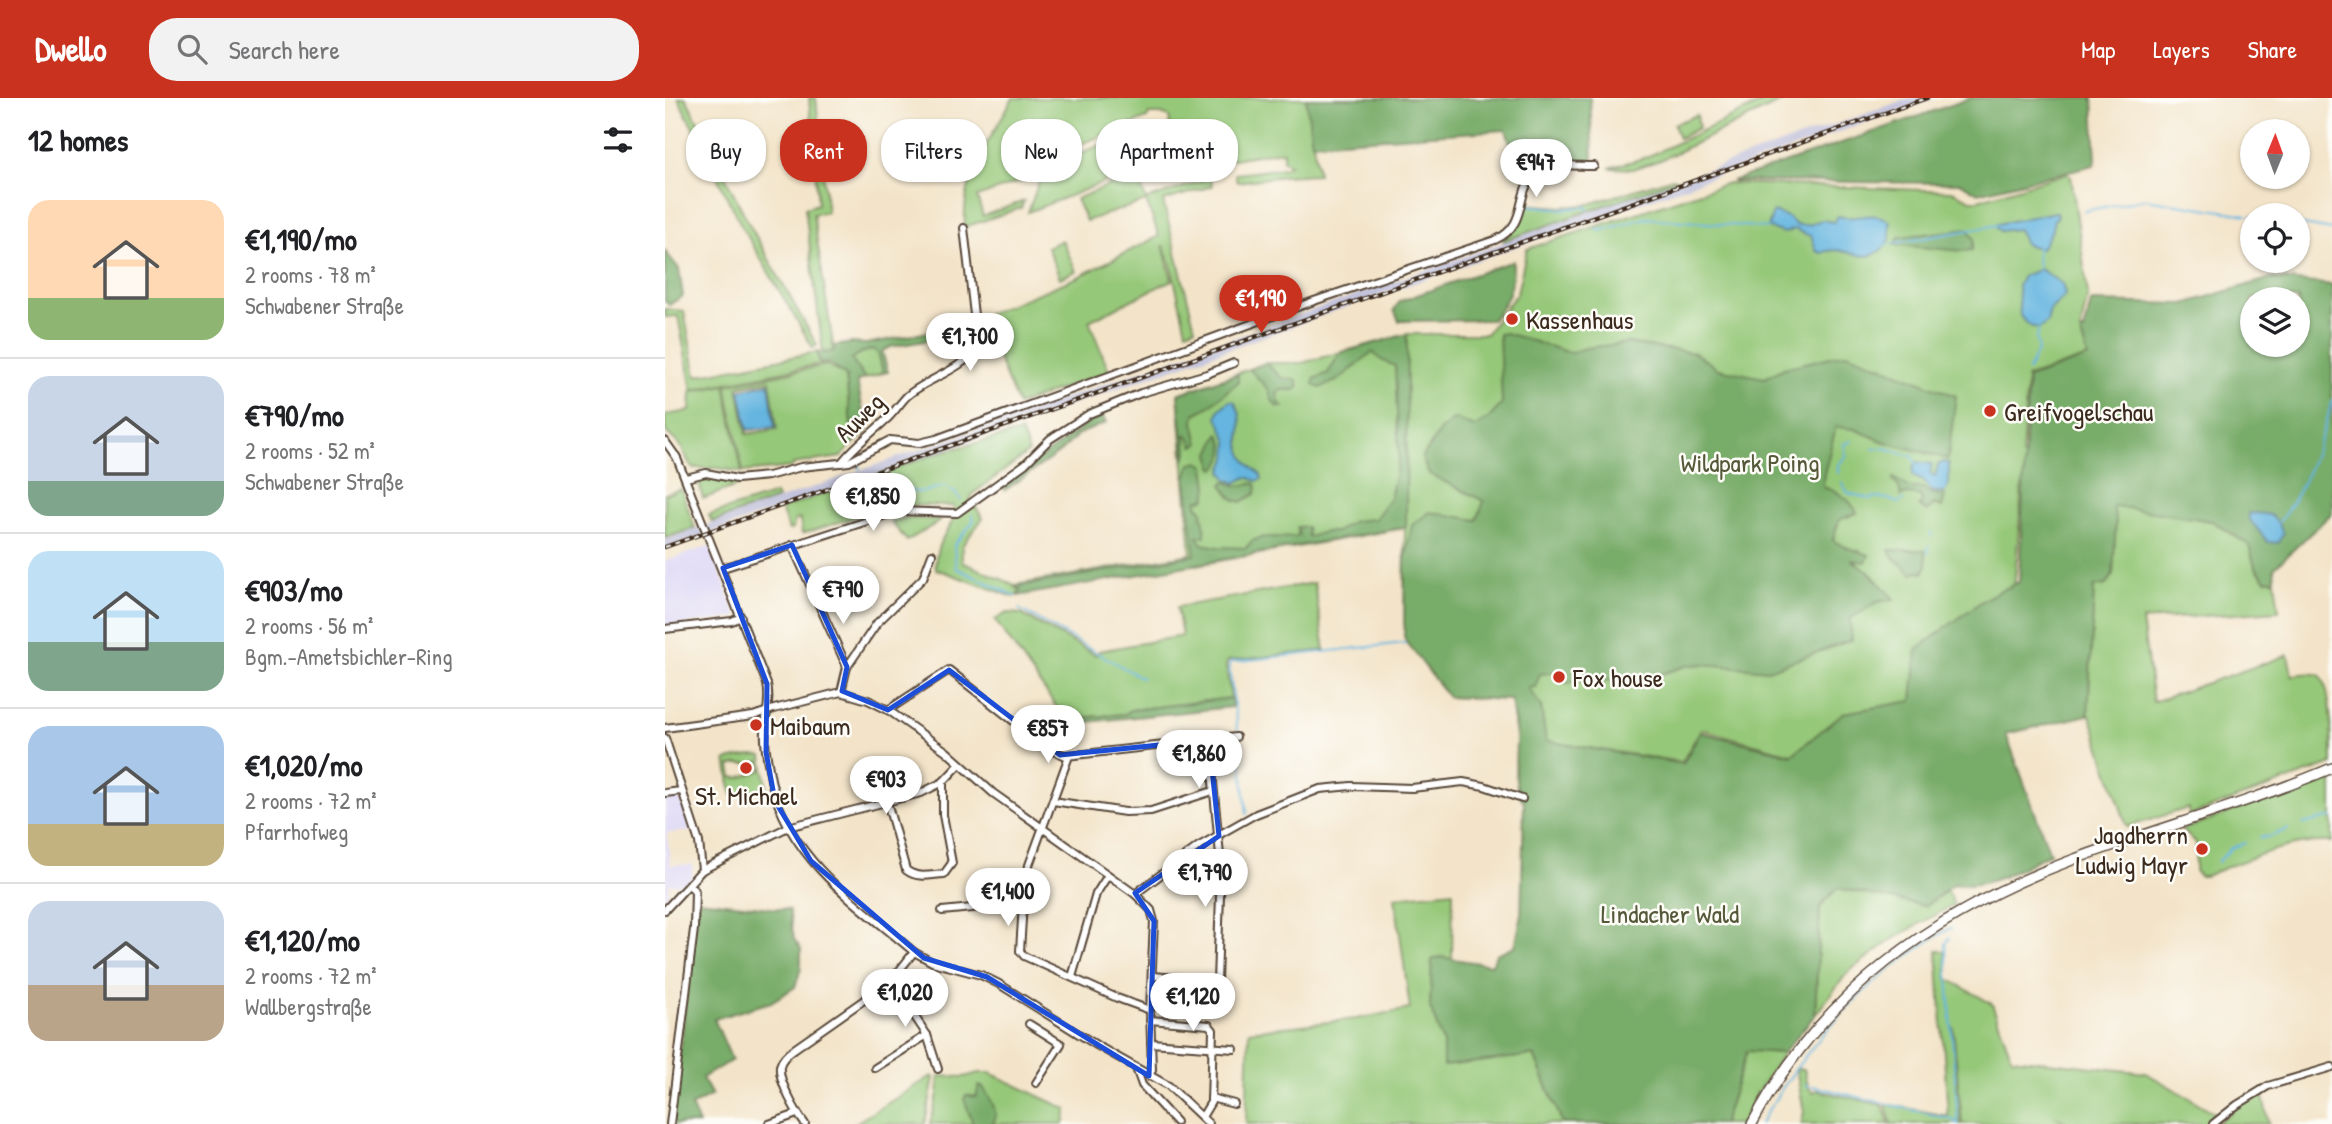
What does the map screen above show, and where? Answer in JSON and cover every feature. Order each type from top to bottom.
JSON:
[{"type":"highway","points":[[1752,1124],[1784,1070],[1820,1024],[1880,965],[1934,927],[1989,897],[2072,860],[2332,768]]},
{"type":"street","points":[[686,478],[706,473],[747,479],[800,467],[849,461],[890,440],[927,442],[1314,301],[1495,240],[1510,232],[1515,225],[1525,187],[1534,174],[1554,166],[1594,166]]},
{"type":"street","name":"Auweg","points":[[841,463],[908,396],[934,377],[964,361],[975,349],[976,332],[964,228]]},
{"type":"street","points":[[723,568],[903,510],[957,513],[1025,464],[1050,439],[1089,414],[1141,393],[1207,374],[1234,363]]},
{"type":"street","points":[[665,441],[683,466],[767,684],[769,701],[765,734],[775,801],[788,827],[819,869],[914,952],[940,965],[987,977],[1169,1086],[1209,1124]]},
{"type":"street","points":[[792,545],[847,667]]},
{"type":"street","points":[[841,692],[847,667],[877,623],[923,578],[932,554]]},
{"type":"street","points":[[665,629],[731,621],[741,617]]},
{"type":"street","points":[[888,710],[949,670],[1049,749],[1061,755],[1236,737]]},
{"type":"street","points":[[665,728],[753,716],[841,692],[868,700],[888,710],[946,751],[993,793],[1148,906],[1153,915],[1149,1076]]},
{"type":"street","points":[[665,738],[699,842],[702,870]]},
{"type":"street","points":[[1152,976],[1217,981],[1221,866],[1209,740]]},
{"type":"street","points":[[1069,756],[1029,865],[1023,903],[1021,954],[1117,998],[1150,1010]]},
{"type":"street","points":[[665,910],[702,870],[788,827],[921,793],[943,782],[960,764]]},
{"type":"street","points":[[887,802],[906,870],[914,876],[944,874],[952,863],[952,858],[943,814],[943,782]]},
{"type":"street","points":[[1135,894],[1199,846],[1256,814],[1328,788],[1412,788],[1464,782],[1522,799]]},
{"type":"street","points":[[665,793],[681,791]]},
{"type":"street","points":[[1053,801],[1125,812],[1151,811],[1213,791]]},
{"type":"street","points":[[1072,976],[1096,894],[1108,876]]},
{"type":"street","points":[[670,1124],[694,929],[695,891],[688,884]]},
{"type":"street","points":[[942,911],[1023,903]]},
{"type":"street","points":[[805,1124],[797,1114],[782,1078],[780,1066],[786,1056],[891,981],[914,952]]},
{"type":"street","points":[[891,981],[926,1035],[938,1069]]},
{"type":"street","points":[[1041,1031],[1050,1017]]},
{"type":"street","points":[[1150,1020],[1209,1025],[1213,1030],[1211,1098],[1202,1117]]},
{"type":"street","points":[[1029,1024],[1061,1044],[1036,1083]]},
{"type":"street","points":[[875,1068],[926,1035]]},
{"type":"street","points":[[1151,1043],[1234,1049]]},
{"type":"street","points":[[2213,1124],[2237,1104],[2268,1086],[2332,1066]]},
{"type":"street","points":[[1136,1068],[1142,1085],[1176,1122]]},
{"type":"street","points":[[1211,1098],[1234,1104]]},
{"type":"street","points":[[769,1124],[797,1114]]},
{"type":"highlighted area","points":[[792,545],[847,667],[842,691],[888,710],[949,670],[1060,755],[1209,740],[1219,836],[1135,893],[1154,921],[1149,1076],[987,977],[924,958],[811,861],[775,801],[766,752],[767,684],[723,568]]},
{"type":"shaded area","points":[[1910,98],[1935,98],[665,549],[665,540]]},
{"type":"shaded area","points":[[710,546],[737,617],[665,627],[665,561]]},
{"type":"shaded area","points":[[679,795],[692,831],[667,833],[670,865],[692,865],[692,877],[685,885],[669,884],[668,902],[665,902],[665,796]]},
{"type":"green space","points":[[678,98],[686,98],[696,119],[688,119]]},
{"type":"green space","points":[[809,98],[816,98],[818,119],[811,119]]},
{"type":"green space","points":[[1013,98],[1306,98],[1318,174],[1238,182],[1238,174],[1284,168],[1290,164],[1283,161],[1283,151],[1238,159],[1238,119],[1169,119],[1161,114],[1149,114],[1144,119],[1096,119],[1096,138],[1082,144],[1082,119],[1001,119],[1001,182],[1019,182],[977,197],[983,216],[1024,201],[1021,208],[965,227],[970,182],[987,182],[987,143]]},
{"type":"green space","points":[[1306,98],[1590,98],[1593,158],[1587,163],[1548,164],[1527,177],[1518,166],[1506,130],[1312,143]]},
{"type":"green space","points":[[1772,98],[1789,98],[1663,159],[1633,169],[1609,168],[1647,157]]},
{"type":"green space","points":[[1971,98],[2093,98],[2094,165],[1978,193],[1961,183],[1732,181]]},
{"type":"green space","points":[[1697,115],[1699,128],[1679,138],[1674,124]]},
{"type":"green space","points":[[1096,147],[1096,182],[1105,182],[1028,212],[1039,182],[1082,182],[1082,153]]},
{"type":"green space","name":"Wildpark Poing","points":[[2067,173],[2071,176],[2088,295],[2080,331],[2088,357],[2027,377],[2022,456],[2093,460],[2072,508],[2022,487],[2015,580],[1974,736],[1940,746],[1791,754],[1701,729],[1682,762],[1516,737],[1511,700],[1448,697],[1406,641],[1405,528],[1196,565],[1195,556],[1016,587],[1021,590],[1014,597],[936,569],[938,547],[956,515],[953,506],[894,505],[802,534],[800,519],[795,520],[793,529],[789,530],[781,509],[944,451],[1021,432],[1029,452],[974,493],[970,499],[983,518],[962,546],[962,562],[1015,585],[1191,554],[1178,394],[1266,363],[1302,363],[1407,334],[1486,334],[1517,293],[1527,249],[1728,183],[1952,191],[1971,200],[1978,200]]},
{"type":"green space","points":[[1673,178],[1677,180],[1503,241],[1502,239],[1517,224],[1524,204],[1561,207],[1586,205]]},
{"type":"green space","points":[[720,182],[728,182],[817,345],[813,348],[741,225]]},
{"type":"green space","points":[[816,182],[824,182],[827,212],[813,214],[834,351],[823,353],[805,208],[818,204]]},
{"type":"green space","points":[[1117,182],[1140,182],[1146,200],[1198,182],[1211,182],[1212,186],[1163,201],[1195,328],[1186,331],[1171,265],[1163,245],[1172,280],[1089,321],[1109,371],[1018,405],[993,346],[977,352],[977,318],[1078,277],[1159,236],[1146,201],[1086,221],[1076,199]]},
{"type":"green space","points":[[1968,229],[1974,239],[1972,250],[1895,245],[1899,237]]},
{"type":"green space","points":[[1062,240],[1076,271],[1060,278],[1047,247]]},
{"type":"green space","points":[[665,251],[679,269],[683,296],[669,305],[665,301]]},
{"type":"green space","points":[[1513,261],[1509,293],[1492,320],[1399,321],[1394,310],[1400,301]]},
{"type":"green space","name":"Lindacher Wald","points":[[2271,278],[2332,285],[2332,513],[2274,568],[2275,580],[2266,580],[2255,567],[2249,545],[2212,521],[2113,506],[2116,521],[2113,575],[2106,585],[2094,587],[2088,715],[2006,734],[2050,853],[1992,881],[1954,884],[1925,906],[1837,888],[1820,907],[1815,1015],[1783,1053],[1747,1051],[1723,1124],[1563,1124],[1534,1055],[1443,1066],[1443,1043],[1430,1007],[1432,960],[1440,957],[1492,965],[1496,954],[1515,946],[1521,919],[1524,802],[1517,786],[1516,734],[1511,700],[1448,697],[1406,641],[1405,560],[1412,525],[1430,512],[1477,520],[1484,501],[1429,474],[1422,458],[1441,429],[1455,419],[1475,427],[1489,418],[1502,404],[1499,334],[1506,333],[1571,353],[1585,348],[1628,343],[1695,353],[1718,369],[1765,378],[1784,368],[1847,353],[1956,396],[1948,459],[1885,442],[1854,429],[1836,427],[1823,487],[1843,496],[1857,513],[1839,520],[1833,540],[1869,555],[1866,562],[1851,560],[1867,570],[1894,599],[1878,602],[1850,619],[1852,640],[1768,670],[1703,664],[1686,666],[1639,681],[1593,680],[1565,683],[1559,672],[1540,674],[1535,687],[1528,688],[1541,706],[1546,741],[1683,764],[1700,732],[1792,755],[1843,713],[1912,701],[1917,649],[1986,598],[2019,582],[2028,378],[2088,357],[2080,331],[2084,332],[2091,302],[2184,304],[2240,287],[2240,357],[2310,357],[2310,287],[2241,287]]},
{"type":"green space","points":[[665,309],[684,311],[696,376],[817,352],[820,364],[692,390],[678,316],[665,317]]},
{"type":"green space","points":[[972,324],[973,331],[966,334],[890,347],[882,351],[888,372],[883,373],[879,355],[874,349],[851,359],[865,379],[857,381],[867,432],[853,444],[846,376],[829,363],[820,364],[817,352],[834,351],[833,346],[866,344]]},
{"type":"green space","points":[[1407,334],[1406,527],[1018,596],[1021,590],[1015,587],[1195,555],[1186,477],[1191,464],[1198,462],[1205,466],[1208,487],[1206,498],[1197,501],[1202,510],[1205,529],[1205,536],[1197,537],[1202,544],[1246,548],[1251,542],[1263,537],[1299,535],[1297,527],[1307,527],[1308,537],[1324,532],[1336,532],[1353,521],[1375,519],[1390,498],[1399,458],[1395,366],[1381,360],[1372,352],[1339,380],[1320,388],[1314,385],[1314,379],[1328,373],[1340,353]]},
{"type":"green space","points":[[874,349],[879,355],[883,373],[865,379],[851,359]]},
{"type":"green space","points":[[1266,363],[1282,378],[1297,380],[1299,387],[1295,390],[1281,390],[1277,393],[1283,407],[1277,407],[1268,389],[1249,369]]},
{"type":"green space","points":[[827,365],[846,376],[853,444],[841,457],[793,464],[793,467],[743,472],[726,385]],"holes":[[[770,380],[777,429],[747,434],[738,387]]]},
{"type":"green space","points":[[1238,374],[1238,382],[1208,407],[1195,414],[1199,444],[1193,446],[1186,434],[1185,460],[1178,394]]},
{"type":"green space","points":[[725,385],[742,472],[692,468],[680,445],[665,431],[665,415],[690,411],[691,392]]},
{"type":"green space","points":[[1103,417],[1106,423],[1079,434],[1060,452],[1005,490],[1003,487],[1089,422]]},
{"type":"green space","points":[[1219,434],[1224,452],[1216,469],[1213,467],[1210,453]]},
{"type":"green space","points":[[706,476],[751,480],[703,499],[699,481]]},
{"type":"green space","points":[[1894,478],[1910,488],[1923,488],[1930,493],[1945,496],[1942,507],[1934,504],[1927,512],[1919,506],[1922,502],[1921,496],[1901,496]]},
{"type":"green space","points":[[1225,481],[1237,486],[1255,483],[1255,494],[1241,502],[1234,500],[1222,485]]},
{"type":"green space","points":[[681,489],[695,528],[665,538],[665,494]]},
{"type":"green space","points":[[775,494],[777,499],[712,522],[709,515]]},
{"type":"green space","points":[[2112,505],[2212,521],[2249,545],[2255,567],[2266,580],[2275,580],[2279,611],[2142,620],[2153,702],[2288,655],[2292,675],[2319,675],[2327,690],[2332,764],[2189,816],[2188,808],[2127,827],[2088,715],[2094,587]]},
{"type":"green space","points":[[903,518],[940,521],[907,541],[891,522]]},
{"type":"green space","points":[[1889,550],[1925,550],[1927,565],[1923,573],[1918,571],[1912,574]]},
{"type":"green space","points":[[1314,583],[1325,650],[1228,661],[1226,666],[1231,698],[1131,710],[1125,714],[1065,719],[995,620],[1007,613],[1021,614],[1096,655],[1099,651],[1182,636],[1177,607]]},
{"type":"green space","points":[[1231,698],[1232,707],[1068,724],[1065,719],[1125,714],[1131,710]]},
{"type":"green space","points":[[762,756],[767,788],[732,795],[726,760]],"holes":[[[760,761],[762,770],[739,778],[732,777],[730,766],[757,764],[756,762]]]},
{"type":"green space","points":[[2332,772],[2332,842],[2283,848],[2205,876],[2200,876],[2195,871],[2196,842],[2181,830],[2298,788]]},
{"type":"green space","points":[[1837,888],[1925,906],[1947,891],[1954,904],[1893,939],[1848,972],[1815,1015],[1820,907]]},
{"type":"green space","points":[[1453,891],[1452,959],[1440,957],[1432,960],[1430,1007],[1443,1043],[1443,1066],[1534,1055],[1563,1124],[1246,1124],[1249,1031],[1356,1019],[1410,1009],[1395,897]]},
{"type":"green space","points":[[698,900],[789,910],[794,939],[801,949],[801,968],[795,987],[771,1002],[714,1019],[732,1060],[702,1078],[712,1095],[691,1106],[699,1124],[671,1124]]},
{"type":"green space","points":[[1937,950],[1946,952],[1948,979],[1992,1004],[2012,1058],[2146,1073],[2220,1116],[2210,1124],[2069,1124],[2055,1116],[2067,1124],[1962,1124],[1953,1026],[1961,1124],[1891,1124],[1886,1104],[1948,1116]]},
{"type":"green space","points":[[1747,1050],[1783,1053],[1752,1101],[1742,1124],[1723,1124]]},
{"type":"green space","points":[[1796,1069],[1804,1069],[1808,1086],[1813,1093],[1816,1090],[1883,1105],[1889,1124],[1801,1124],[1804,1112]]},
{"type":"green space","points":[[990,1073],[1067,1109],[1064,1124],[930,1124],[938,1094],[939,1076],[964,1077]]},
{"type":"green space","points":[[932,1076],[934,1078],[925,1124],[854,1124]]},
{"type":"green space","points":[[979,1086],[983,1087],[993,1104],[996,1116],[993,1124],[973,1124],[964,1099],[966,1095],[976,1097]]},
{"type":"green space","points":[[2262,1093],[2269,1124],[2216,1124],[2235,1109]]},
{"type":"water","points":[[1773,212],[1788,217],[1796,225],[1809,225],[1821,220],[1834,222],[1838,216],[1878,216],[1890,222],[1890,240],[1873,255],[1831,250],[1821,253],[1816,251],[1811,235],[1795,229],[1784,233],[1768,228]]},
{"type":"water","points":[[2057,212],[2052,230],[2041,249],[2025,244],[2018,229],[2000,231],[1997,228],[1997,224]]},
{"type":"water","points":[[2040,269],[2062,284],[2065,293],[2050,310],[2047,323],[2039,329],[2030,326],[2020,316],[2018,286],[2023,276]]},
{"type":"water","points":[[769,383],[775,427],[748,430],[740,390]]},
{"type":"water","points":[[1229,401],[1234,401],[1239,412],[1240,447],[1249,465],[1261,475],[1262,479],[1257,481],[1247,477],[1236,483],[1227,479],[1222,471],[1227,458],[1228,441],[1217,417],[1219,410]]},
{"type":"water","points":[[1917,462],[1932,464],[1930,473],[1935,476],[1938,465],[1949,463],[1949,484],[1944,493],[1931,491],[1925,482],[1913,476],[1913,468]]},
{"type":"water","points":[[2249,513],[2267,514],[2278,522],[2283,534],[2278,543],[2268,542],[2249,519]]},
{"type":"waterway","points":[[2084,211],[2146,199],[2240,214]]},
{"type":"waterway","points":[[1525,205],[1564,209],[1587,207],[1588,210]]},
{"type":"waterway","points":[[1597,228],[1599,231],[1646,218],[1768,228]]},
{"type":"waterway","points":[[1885,245],[1998,225]]},
{"type":"waterway","points":[[2310,226],[2332,230]]},
{"type":"waterway","points":[[2037,247],[2038,269]]},
{"type":"waterway","points":[[2028,371],[2038,349],[2036,338],[2039,329]]},
{"type":"waterway","points":[[2279,522],[2296,496],[2311,464],[2332,400]]},
{"type":"waterway","points":[[1838,473],[1838,465],[1846,456],[1844,444],[1852,441]]},
{"type":"waterway","points":[[1873,449],[1888,449],[1912,456],[1916,463]]},
{"type":"waterway","points":[[856,460],[860,469]]},
{"type":"waterway","points":[[1842,483],[1848,493],[1898,503],[1903,500]]},
{"type":"waterway","points":[[870,489],[877,495],[899,488],[923,492],[944,487],[949,488],[961,500]]},
{"type":"waterway","points":[[972,515],[974,521],[954,545],[956,568],[1015,596]]},
{"type":"waterway","points":[[1928,553],[1929,546]]},
{"type":"waterway","points":[[1019,609],[1142,678]]},
{"type":"waterway","points":[[1238,734],[1229,666],[1231,662],[1405,643]]},
{"type":"waterway","points":[[1239,739],[1247,814]]},
{"type":"waterway","points":[[2303,824],[2332,817]]},
{"type":"waterway","points":[[2260,837],[2269,837],[2288,829]]},
{"type":"waterway","points":[[2218,862],[2231,848],[2245,843]]},
{"type":"waterway","points":[[1760,1124],[1806,1055],[1842,1013],[1883,975],[1927,942],[1951,928]]},
{"type":"waterway","points":[[1950,937],[1946,944],[1958,1124]]},
{"type":"waterway","points":[[1805,1085],[1809,1086]]},
{"type":"waterway","points":[[1812,1086],[1951,1119],[1958,1124]]},
{"type":"railway","points":[[665,547],[1927,98]]},
{"type":"place","name":"Kassenhaus","points":[[1512,319]]},
{"type":"place","name":"Greifvogelschau","points":[[1990,411]]},
{"type":"place","name":"Fox house","points":[[1559,677]]},
{"type":"place","name":"Maibaum","points":[[756,725]]},
{"type":"place","name":"St. Michael","points":[[746,768]]},
{"type":"place","name":"Jagdherrn Ludwig Mayr","points":[[2202,849]]}]
